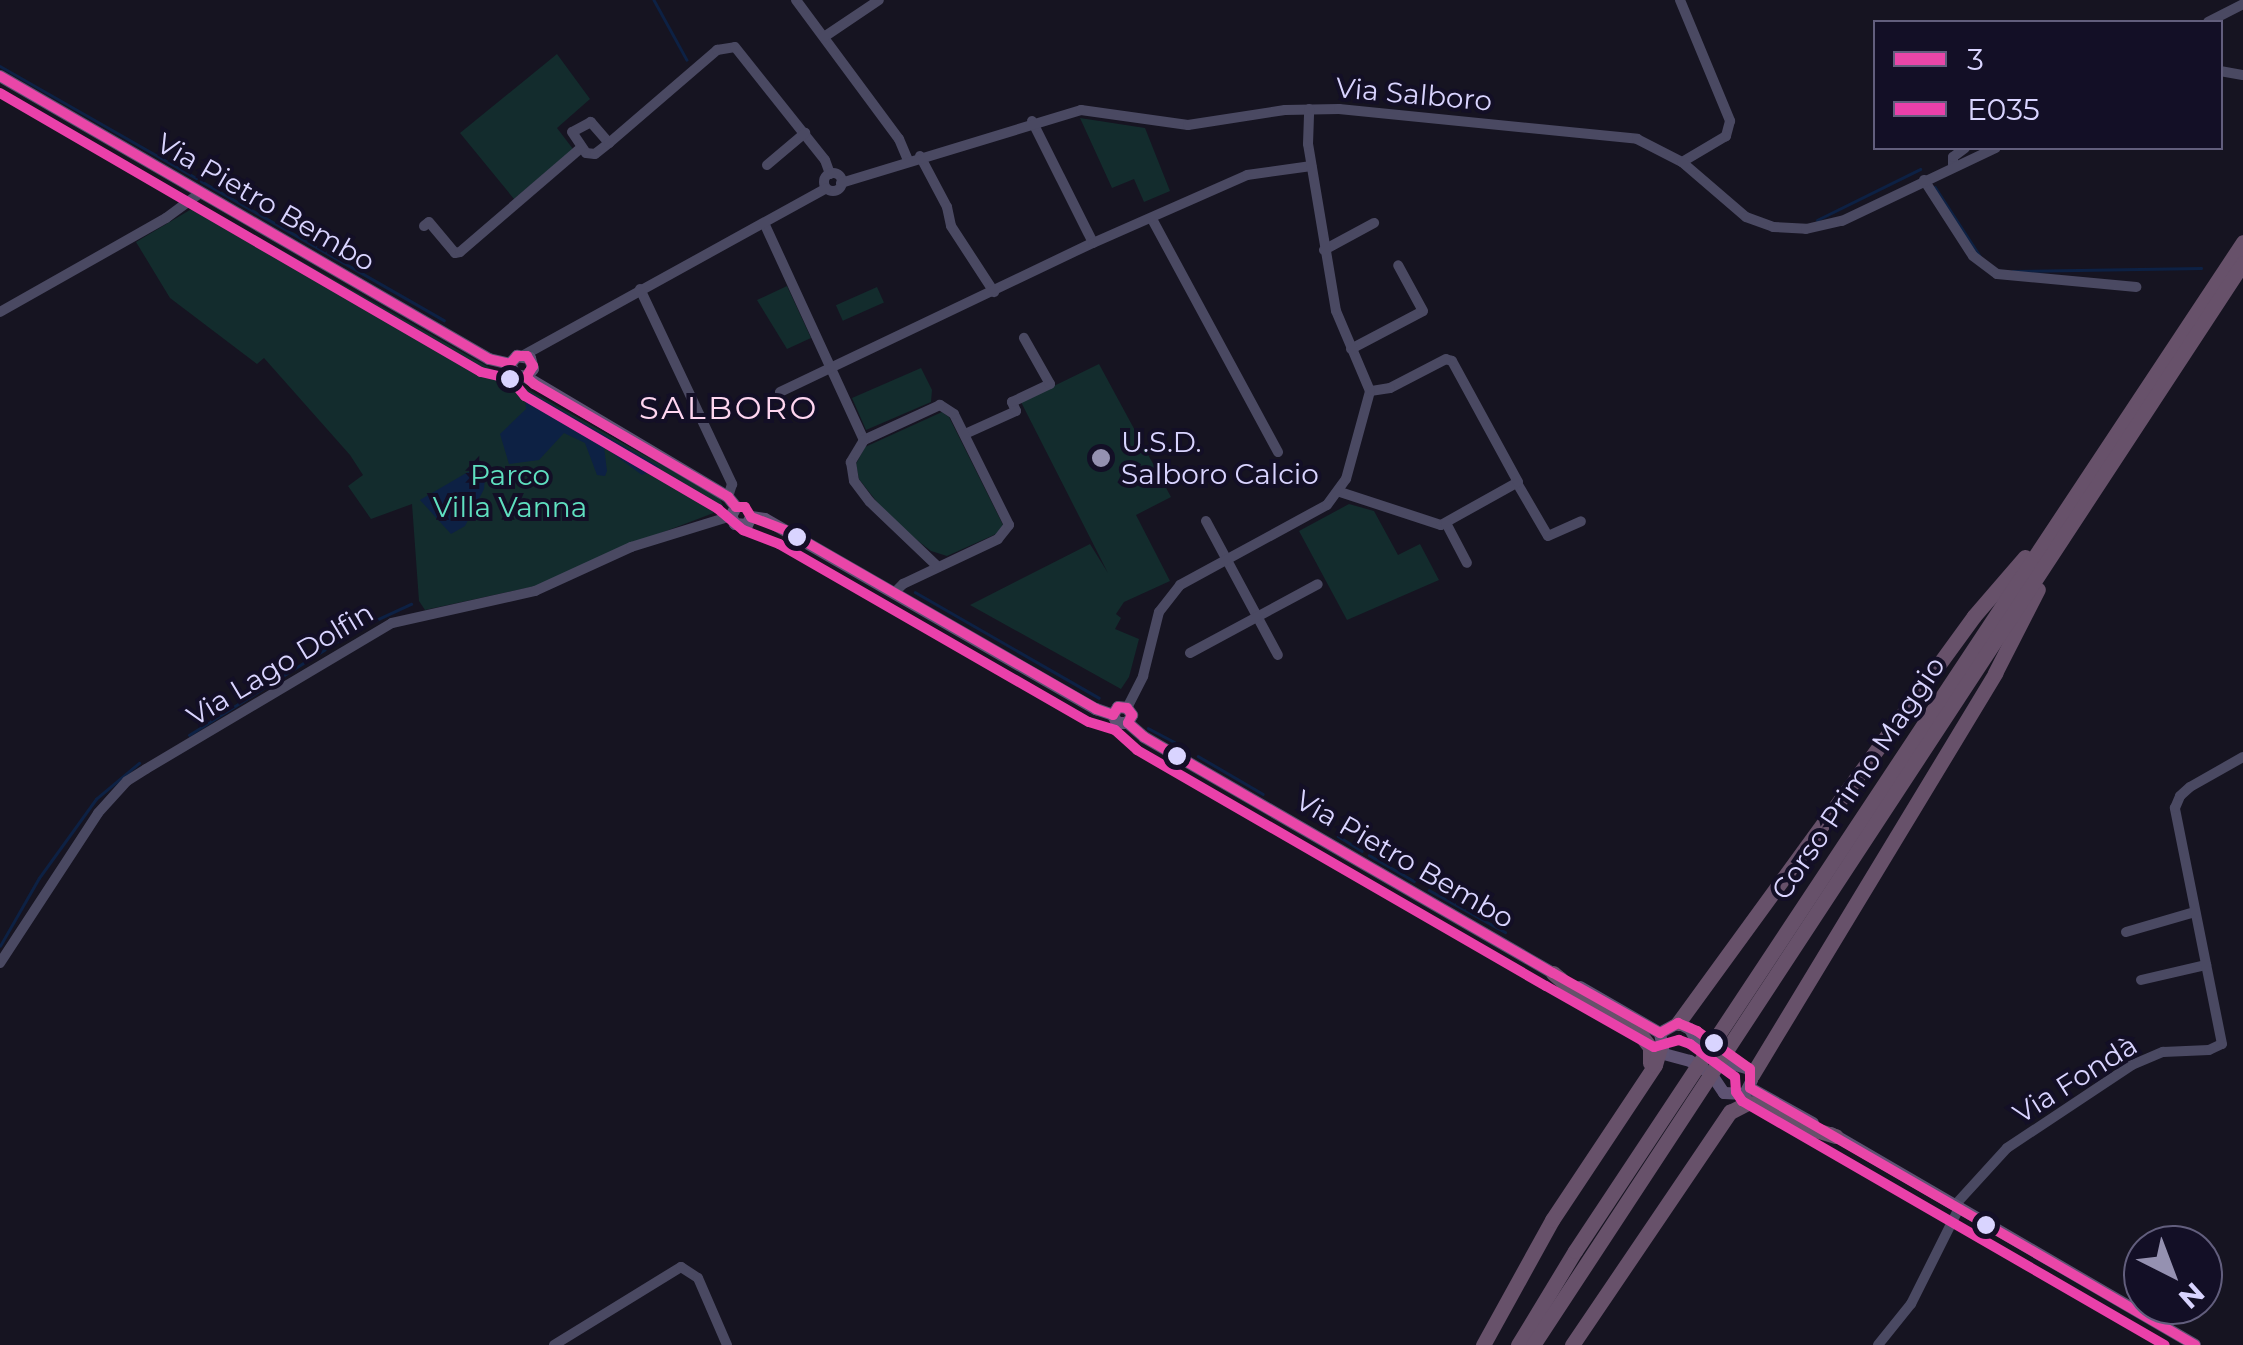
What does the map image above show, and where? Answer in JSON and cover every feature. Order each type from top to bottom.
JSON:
[{"type":"highway","name":"Corso Primo Maggio","points":[[1518,1345],[2090,484],[2243,242]]},
{"type":"highway","name":"Corso Primo Maggio","points":[[2090,484],[2243,264]]},
{"type":"highway","points":[[1678,1022],[1974,616],[2090,484]]},
{"type":"highway","points":[[1751,1081],[1995,674],[2090,484]]},
{"type":"highway","points":[[1552,973],[1574,992],[1637,1030],[1650,1048],[1648,1072]]},
{"type":"highway","points":[[1483,1345],[1552,1220],[1648,1072],[1660,1040]]},
{"type":"highway","points":[[1572,1345],[1723,1120],[1734,1096]]},
{"type":"highway","points":[[1723,1120],[1748,1103],[1763,1104],[1806,1128],[1836,1136]]},
{"type":"highway","name":"Corso Primo Maggio","points":[[1533,1345],[1581,1254]]},
{"type":"main road","name":"Via Pietro Bembo","points":[[0,76],[474,351],[510,364],[514,375],[530,373]]},
{"type":"main road","name":"Via Pietro Bembo","points":[[524,355],[530,373],[732,507],[745,507],[752,517],[765,519],[1096,710],[1113,715],[1116,723],[1128,723],[1144,737],[1552,973],[1660,1040],[1670,1057],[1690,1060],[1711,1074],[1724,1094],[1734,1096]]},
{"type":"main road","points":[[510,364],[524,355]]},
{"type":"main road","points":[[1113,715],[1118,707],[1128,708],[1132,715],[1128,723]]},
{"type":"main road","points":[[1660,1040],[1678,1022],[1690,1029],[1701,1050],[1718,1060],[1742,1064],[1751,1081],[1836,1136],[2195,1345]]},
{"type":"main road","points":[[1734,1096],[1751,1081]]},
{"type":"street","points":[[796,0],[914,158],[947,207],[956,235],[974,254],[994,292]]},
{"type":"street","points":[[824,37],[878,0]]},
{"type":"street","points":[[1680,0],[1730,120],[1726,136],[1682,162]]},
{"type":"street","points":[[2212,20],[2243,4]]},
{"type":"street","points":[[609,143],[585,121],[572,132],[590,155],[609,143],[724,48],[735,47],[805,133],[830,174]]},
{"type":"street","points":[[1128,708],[1168,598],[1192,577],[1326,504],[1340,492],[1370,391],[1336,312],[1311,166],[1309,109]]},
{"type":"street","name":"Via Salboro","points":[[524,355],[826,188],[835,190],[841,183],[1032,121],[1093,110],[1188,125],[1309,109],[1617,134],[1660,148],[1682,162],[1734,210],[1784,228],[1831,225],[1991,150]]},
{"type":"street","points":[[1032,121],[1093,242]]},
{"type":"street","points":[[767,165],[805,133]]},
{"type":"street","points":[[424,226],[428,222],[455,253],[460,252],[581,148]]},
{"type":"street","name":"Via Salboro","points":[[1952,166],[1953,157],[1962,150]]},
{"type":"street","points":[[780,392],[1093,242],[1152,220],[1247,175],[1311,166]]},
{"type":"street","points":[[830,174],[838,175],[841,183]]},
{"type":"street","points":[[826,188],[824,180],[830,174]]},
{"type":"street","points":[[1924,180],[1973,256],[1996,274],[2136,287]]},
{"type":"street","points":[[0,312],[182,209],[200,193]]},
{"type":"street","points":[[1152,220],[1278,452]]},
{"type":"street","points":[[1324,250],[1374,223]]},
{"type":"street","points":[[765,225],[864,440]]},
{"type":"street","points":[[1351,348],[1422,311],[1398,265]]},
{"type":"street","points":[[640,290],[732,484],[732,507]]},
{"type":"street","points":[[965,434],[1016,410],[1012,402],[1050,384],[1024,338]]},
{"type":"street","name":"Via Salboro","points":[[530,373],[547,345]]},
{"type":"street","points":[[1370,391],[1384,390],[1446,359],[1452,361],[1548,536],[1581,520]]},
{"type":"street","points":[[894,593],[998,539],[1009,525],[965,434],[950,409],[940,406],[864,440],[851,462],[854,481],[886,522],[938,567]]},
{"type":"street","points":[[1340,492],[1394,512],[1446,523],[1517,483]]},
{"type":"street","name":"Via Lago Dolfin","points":[[0,964],[98,813],[128,781],[146,769],[392,622],[524,594],[732,507]]},
{"type":"street","points":[[1206,521],[1278,655]]},
{"type":"street","points":[[1446,523],[1467,563]]},
{"type":"street","points":[[1190,653],[1318,584]]},
{"type":"street","name":"Via Fondà","points":[[1957,1206],[2007,1148],[2132,1065],[2164,1052],[2210,1050],[2222,1044],[2223,1031],[2194,912],[2176,808],[2180,796],[2190,787],[2243,757]]},
{"type":"street","points":[[2126,932],[2194,912]]},
{"type":"street","points":[[2141,980],[2206,964]]},
{"type":"street","points":[[1878,1345],[1911,1304],[1957,1206]]},
{"type":"street","points":[[554,1345],[681,1267],[698,1278],[727,1345]]},
{"type":"green space","points":[[557,54],[590,99],[557,128],[573,149],[514,199],[460,133]]},
{"type":"green space","points":[[1080,118],[1145,128],[1170,191],[1144,202],[1134,179],[1112,188]]},
{"type":"green space","name":"Parco Villa Vanna","points":[[200,204],[720,498],[724,509],[624,547],[545,584],[425,610],[419,601],[412,504],[371,519],[348,486],[363,475],[350,455],[264,358],[257,364],[170,298],[136,242]]},
{"type":"green space","points":[[787,286],[811,338],[787,349],[757,300]]},
{"type":"green space","points":[[877,287],[884,303],[843,321],[836,305]]},
{"type":"green space","points":[[1099,364],[1171,497],[1136,515],[1170,581],[1124,602],[1116,614],[1121,618],[1115,629],[1139,639],[1129,677],[1121,689],[970,605],[1090,544],[1108,573],[1021,402]]},
{"type":"green space","points":[[921,368],[932,390],[931,402],[866,430],[852,398]]},
{"type":"green space","points":[[942,412],[949,417],[1003,525],[996,534],[947,556],[931,551],[891,520],[859,479],[856,464],[865,447]]},
{"type":"green space","points":[[1349,504],[1374,511],[1398,555],[1420,544],[1439,580],[1347,620],[1299,531]]},
{"type":"water","points":[[525,393],[660,467],[642,475],[604,447],[607,471],[605,476],[597,475],[585,443],[564,433],[539,460],[509,464],[500,434],[526,409]]},
{"type":"water","points":[[468,472],[485,478],[484,489],[465,526],[451,534],[420,500]]},
{"type":"waterway","points":[[654,0],[687,60]]},
{"type":"waterway","points":[[0,66],[196,178]]},
{"type":"waterway","points":[[1817,220],[1920,169]]},
{"type":"waterway","points":[[201,181],[444,320]]},
{"type":"waterway","points":[[1935,187],[1980,256]]},
{"type":"waterway","points":[[2013,271],[2201,268]]},
{"type":"waterway","points":[[915,592],[1099,698]]},
{"type":"waterway","points":[[372,622],[411,604]]},
{"type":"waterway","points":[[336,642],[362,628]]},
{"type":"waterway","points":[[189,735],[324,650]]},
{"type":"waterway","points":[[1148,728],[1174,742]]},
{"type":"waterway","points":[[1198,756],[1263,794]]},
{"type":"waterway","points":[[0,946],[39,878],[96,799],[139,763]]},
{"type":"waterway","points":[[1338,836],[1362,851]]},
{"type":"waterway","points":[[1369,855],[1414,881]]},
{"type":"waterway","points":[[1429,890],[1505,932]]},
{"type":"transit line","name":"3","points":[[0,76],[489,359],[510,364],[517,356],[527,356],[533,366],[526,377],[534,384],[728,497],[736,507],[745,507],[751,517],[785,530],[1096,709],[1113,715],[1118,707],[1127,708],[1132,715],[1128,723],[1144,737],[1553,973],[1660,1033],[1678,1023],[1697,1031],[1750,1069],[1750,1088],[2195,1345]]},
{"type":"transit line","name":"E035","points":[[0,93],[481,372],[511,379],[525,396],[718,509],[743,530],[779,544],[1089,722],[1115,730],[1137,750],[1654,1047],[1679,1040],[1690,1044],[1735,1077],[1736,1092],[1742,1101],[2165,1345]]},
{"type":"place","name":"U.S.D. Salboro Calcio","points":[[1101,458]]},
{"type":"district","name":"SALBORO","points":[[729,408]]}]
